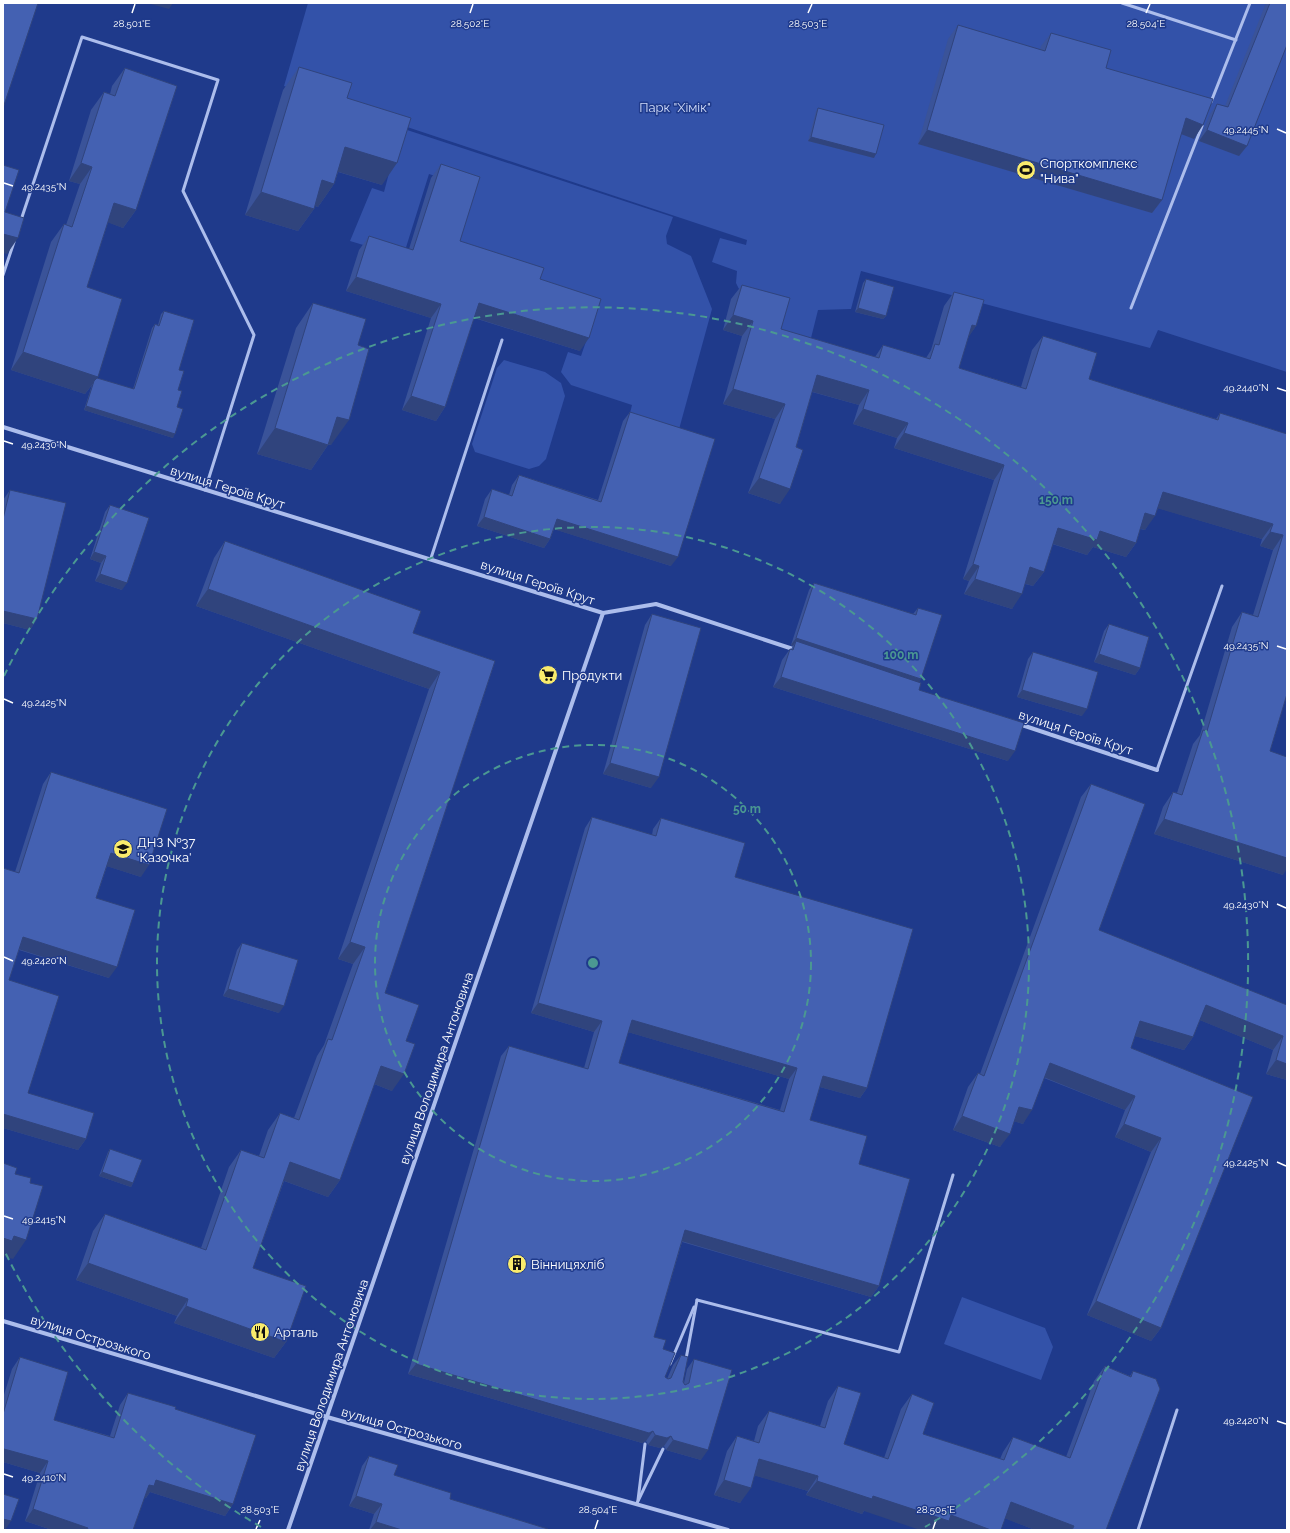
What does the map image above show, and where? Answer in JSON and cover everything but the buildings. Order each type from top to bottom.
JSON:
[{"type":"street","name":"вулиця Героїв Крут","points":[[3,427],[430,558],[603,613],[656,604],[800,651]]},
{"type":"street","name":"вулиця Володимира Антоновича","points":[[288,1530],[603,613]]},
{"type":"street","name":"вулиця Героїв Крут","points":[[1012,722],[1156,770]]},
{"type":"street","name":"вулиця Острозького","points":[[3,1321],[327,1417],[728,1530]]},
{"type":"lane","points":[[1122,3],[1236,40]]},
{"type":"lane","points":[[1209,107],[1250,3]]},
{"type":"lane","points":[[20,223],[82,37],[218,80],[183,191],[254,335],[205,490]]},
{"type":"lane","points":[[1131,308],[1204,122]]},
{"type":"lane","points":[[3,275],[15,238]]},
{"type":"lane","points":[[430,558],[502,340]]},
{"type":"lane","points":[[1156,770],[1222,586]]},
{"type":"lane","points":[[697,1300],[899,1352],[953,1175]]},
{"type":"lane","points":[[685,1362],[697,1300]]},
{"type":"lane","points":[[670,1365],[697,1300]]},
{"type":"lane","points":[[1138,1530],[1177,1410]]},
{"type":"lane","points":[[637,1504],[645,1444]]},
{"type":"lane","points":[[637,1504],[663,1449]]},
{"type":"green space","name":"Спорткомплекс \"Нива\"","points":[[308,3],[1287,3],[1287,372],[1158,330],[1150,348],[861,271],[851,309],[818,310],[808,350],[776,341],[742,295],[736,283],[737,271],[712,262],[720,238],[746,245],[747,240],[284,86]]},
{"type":"green space","points":[[401,128],[673,217],[666,236],[667,244],[691,256],[712,309],[678,433],[629,417],[632,405],[571,385],[561,372],[568,352],[581,356],[596,312],[453,252],[470,187],[429,174],[403,257],[350,241],[372,188],[384,192]]},
{"type":"green space","points":[[504,360],[545,372],[561,383],[565,396],[546,459],[539,466],[529,469],[475,452],[472,444],[497,368]]},
{"type":"green space","points":[[962,1297],[1045,1328],[1053,1347],[1041,1380],[944,1344]]},
{"type":"place","name":"Спорткомплекс \"Нива\"","points":[[1026,170]]},
{"type":"place","name":"Продукти","points":[[548,675]]},
{"type":"place","name":"ДНЗ №37 'Казочка'","points":[[123,849]]},
{"type":"place","name":"Вінницяхліб","points":[[517,1264]]},
{"type":"place","name":"Арталь","points":[[260,1332]]},
{"type":"park label","name":"Парк \"Хімік\"","points":[[675,107]]}]
